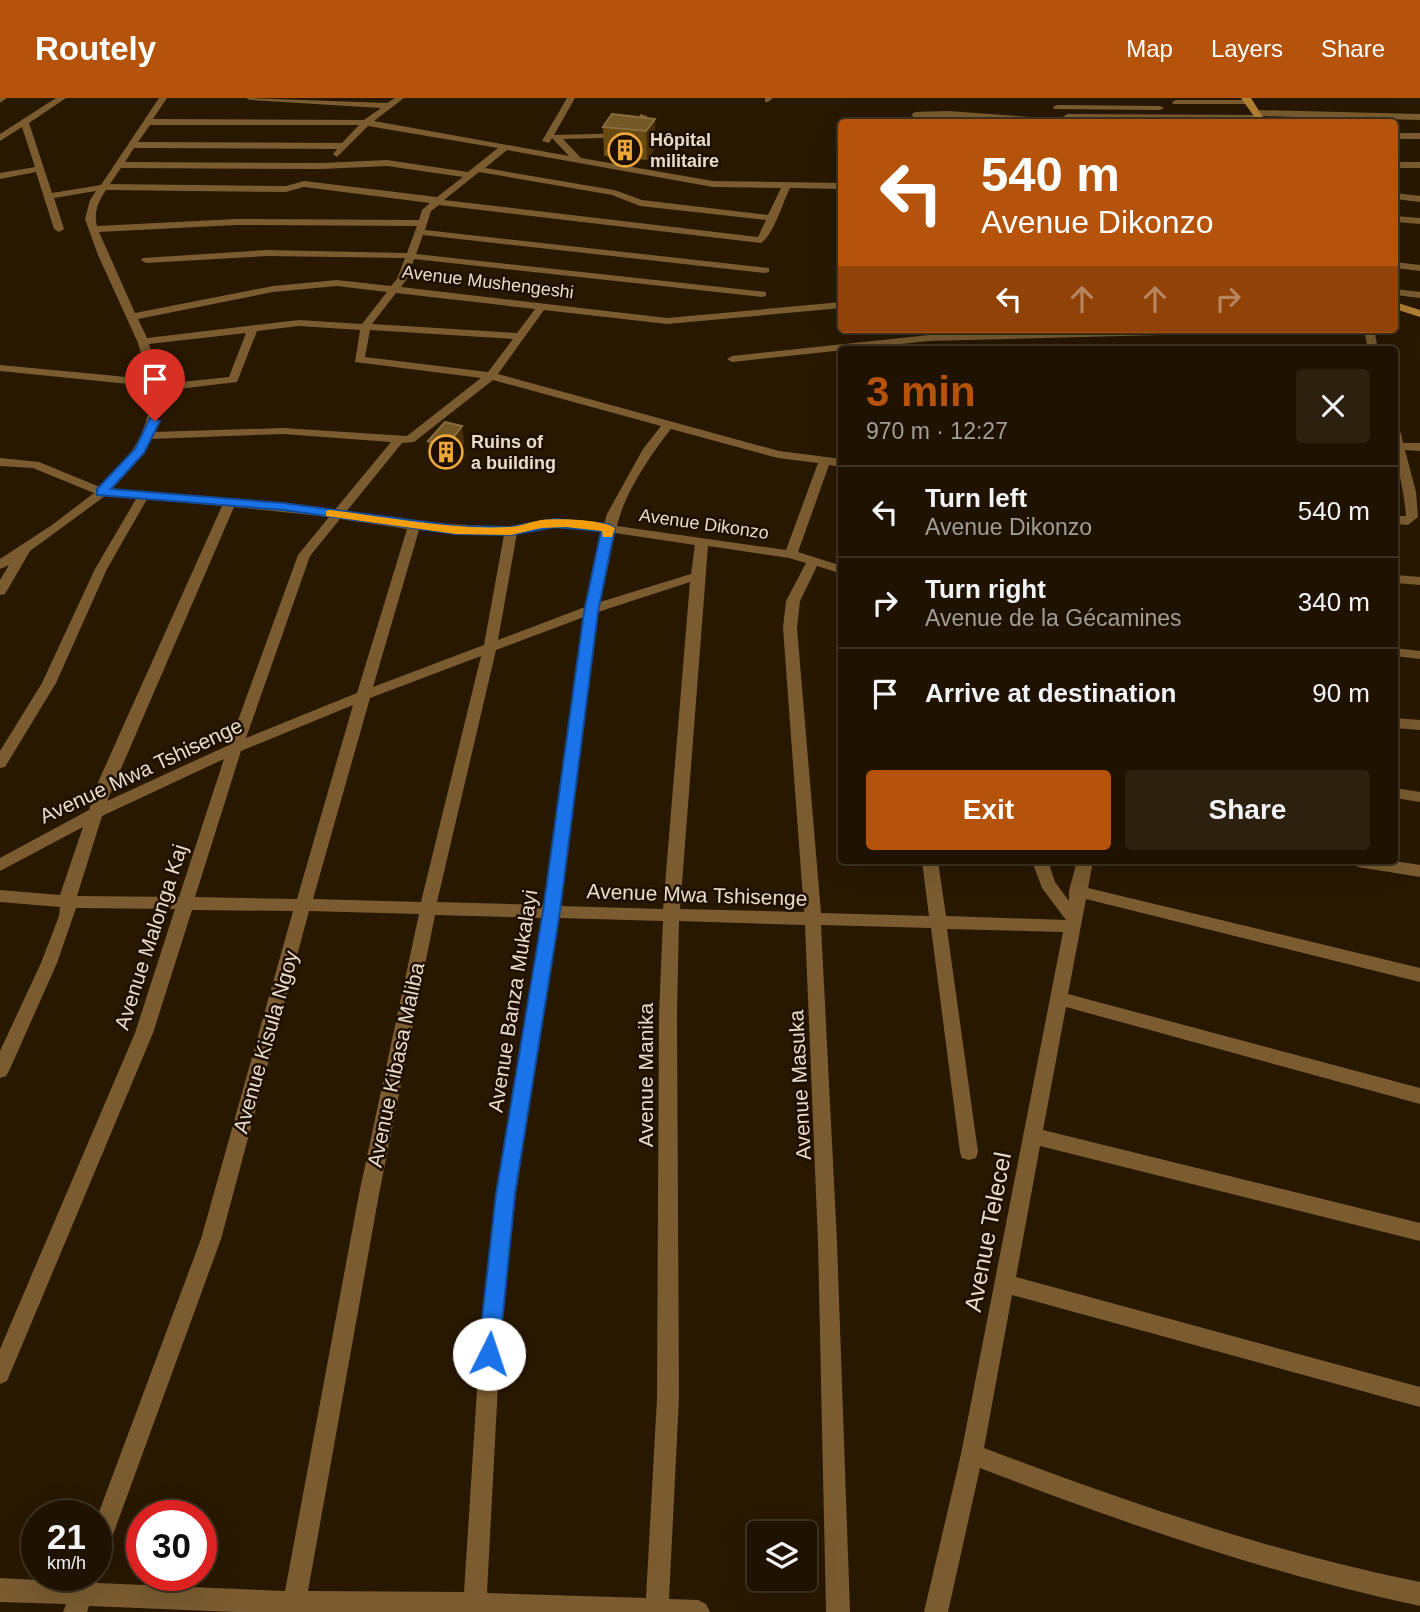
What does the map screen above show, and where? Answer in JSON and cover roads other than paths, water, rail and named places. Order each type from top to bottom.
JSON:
[{"type":"street","points":[[0,138],[62,98]]},
{"type":"street","points":[[0,565],[61,525],[101,492],[132,460],[149,436],[158,386],[143,342],[93,229],[92,209],[163,98]]},
{"type":"street","points":[[250,98],[390,106]]},
{"type":"street","points":[[328,166],[366,123],[400,98]]},
{"type":"street","points":[[533,152],[548,138],[571,98]]},
{"type":"street","points":[[1120,98],[1125,108]]},
{"type":"street","points":[[1034,119],[1176,102],[1247,100],[1259,118]]},
{"type":"street","points":[[1176,102],[1211,119],[1367,114],[1420,117]]},
{"type":"street","points":[[915,115],[948,114],[1012,119]]},
{"type":"street","points":[[577,159],[556,137],[640,135],[643,116]]},
{"type":"street","points":[[1061,116],[1086,119]]},
{"type":"street","points":[[148,122],[366,123],[713,184],[838,186]]},
{"type":"street","points":[[25,123],[59,229]]},
{"type":"street","points":[[0,129],[14,130]]},
{"type":"street","points":[[1398,136],[1420,136]]},
{"type":"street","points":[[132,145],[344,146]]},
{"type":"street","points":[[505,147],[436,201],[419,227],[412,257],[402,279],[366,325],[358,358],[361,361],[491,376],[778,454],[838,463]]},
{"type":"street","points":[[118,165],[328,166],[387,163],[473,172],[614,193],[640,203],[773,218]]},
{"type":"street","points":[[1398,165],[1417,165],[1420,174]]},
{"type":"street","points":[[0,176],[41,169]]},
{"type":"street","points":[[49,196],[104,187],[274,189],[304,184],[761,240],[786,186]]},
{"type":"street","points":[[1398,196],[1420,199]]},
{"type":"street","points":[[1398,219],[1420,221]]},
{"type":"street","points":[[93,229],[236,222],[419,227],[586,263],[762,294]]},
{"type":"street","points":[[146,260],[267,253],[376,253],[412,257],[765,270]]},
{"type":"street","points":[[1398,265],[1420,268]]},
{"type":"street","name":"Avenue Mushengeshi","points":[[132,317],[311,284],[394,288],[667,321],[838,305]]},
{"type":"street","points":[[1398,292],[1420,295]]},
{"type":"street","points":[[149,436],[282,431],[398,441],[413,439],[491,376],[542,306]]},
{"type":"street","points":[[1398,306],[1420,314]]},
{"type":"street","points":[[143,342],[299,323],[520,336]]},
{"type":"street","points":[[0,368],[158,386],[233,380],[253,329]]},
{"type":"street","points":[[854,346],[999,333],[1157,335]]},
{"type":"street","points":[[732,359],[838,348]]},
{"type":"street","name":"Avenue Banza Mukalayi","points":[[475,1604],[491,1328],[506,1194],[551,911],[591,612],[608,528],[633,476],[658,435],[669,424]]},
{"type":"street","name":"Avenue Malonga Kaj","points":[[0,1374],[144,1033],[235,748],[304,555],[398,441]]},
{"type":"street","points":[[1398,520],[1408,521],[1412,517],[1398,449],[1420,447]]},
{"type":"street","name":"Avenue Dikonzo","points":[[0,462],[35,465],[101,492],[230,502],[414,526],[511,531],[555,523],[608,528],[791,554],[838,569]]},
{"type":"street","points":[[791,554],[824,462]]},
{"type":"street","points":[[0,763],[49,683],[98,576],[144,495]]},
{"type":"street","points":[[0,1071],[49,963],[70,902],[72,881],[120,750],[230,502]]},
{"type":"street","name":"Avenue Kisula Ngoy","points":[[112,1508],[211,1239],[362,696],[414,526]]},
{"type":"street","name":"Avenue Kibasa Maliba","points":[[294,1602],[369,1194],[428,908],[490,648],[511,531]]},
{"type":"street","name":"Avenue Manika","points":[[657,1611],[668,1398],[668,1014],[671,915],[702,541]]},
{"type":"street","points":[[0,591],[26,548]]},
{"type":"street","name":"Avenue Masuka","points":[[813,561],[793,601],[790,628],[815,921],[827,1166],[838,1612]]},
{"type":"street","name":"Avenue Mwa Tshisenge","points":[[0,865],[99,811],[235,748],[490,648],[641,592],[697,576]]},
{"type":"street","points":[[1398,579],[1420,581]]},
{"type":"street","points":[[1398,652],[1420,655]]},
{"type":"street","points":[[1398,723],[1420,725]]},
{"type":"street","points":[[1398,793],[1420,797]]},
{"type":"street","points":[[930,864],[969,1152]]},
{"type":"street","points":[[1041,864],[1043,877],[1072,920]]},
{"type":"street","name":"Avenue Telecel","points":[[936,1612],[972,1454],[1084,864]]},
{"type":"street","points":[[1377,864],[1420,871]]},
{"type":"street","points":[[1077,891],[1420,975]]},
{"type":"street","name":"Avenue Mwa Tshisenge","points":[[0,896],[70,902],[551,911],[815,921],[940,923],[1072,920]]},
{"type":"street","points":[[1057,998],[1420,1096]]},
{"type":"street","points":[[1033,1136],[1420,1232]]},
{"type":"street","points":[[1004,1283],[1420,1397]]},
{"type":"street","points":[[972,1454],[1160,1523],[1272,1560],[1356,1582],[1420,1594]]},
{"type":"street","points":[[0,1590],[82,1593],[269,1607],[294,1602],[443,1608],[475,1604],[698,1612]]},
{"type":"place","name":"Hôpital militaire","points":[[625,150]]},
{"type":"place","name":"Ruins of a building","points":[[446,452]]}]
